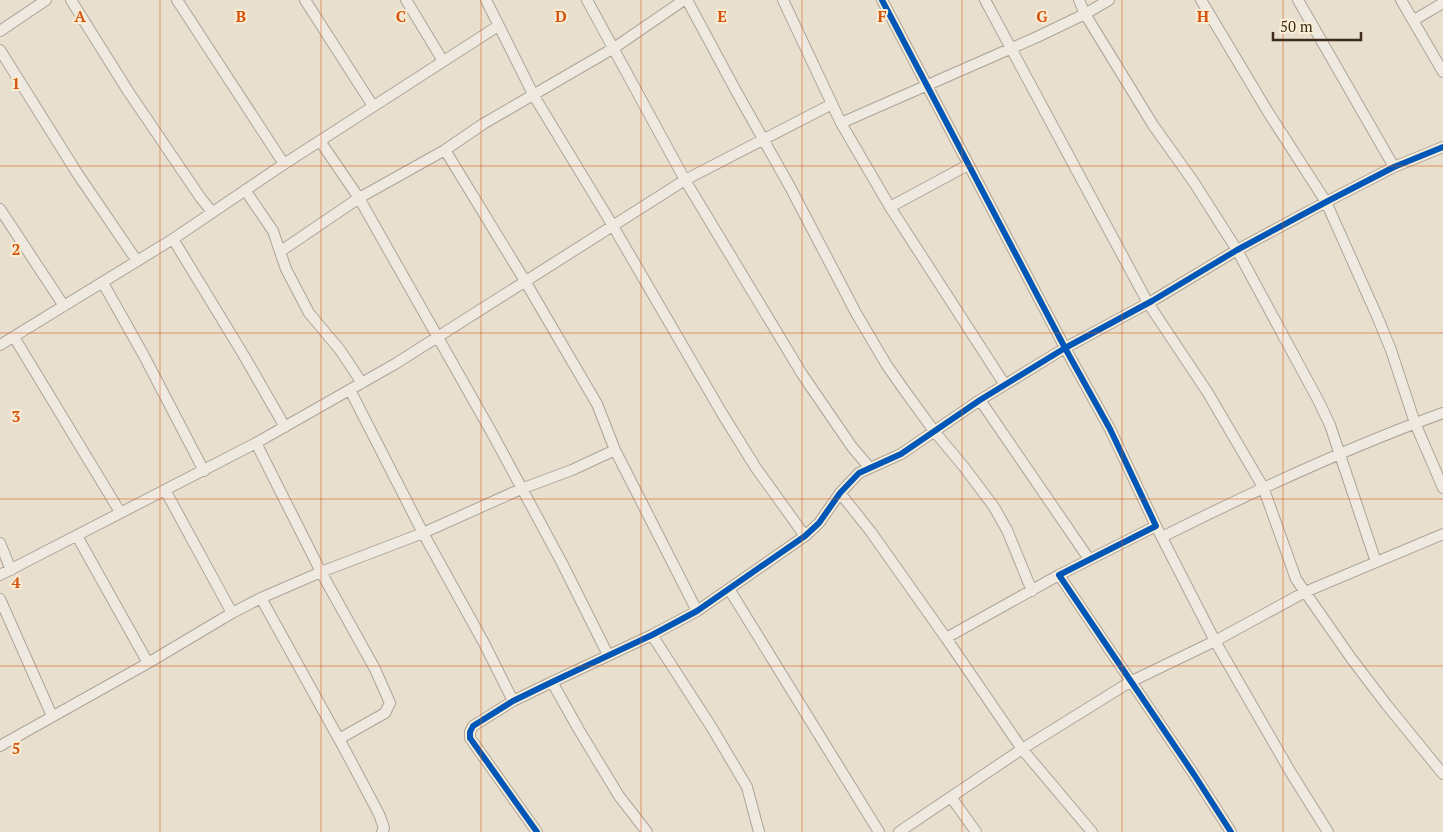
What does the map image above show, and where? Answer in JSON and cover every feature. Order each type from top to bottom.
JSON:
[{"type":"street","points":[[0,31],[46,0]]},
{"type":"street","points":[[71,0],[128,91],[212,212]]},
{"type":"street","points":[[177,0],[284,164]]},
{"type":"street","points":[[305,0],[373,106]]},
{"type":"street","points":[[406,0],[443,61]]},
{"type":"street","points":[[486,0],[534,96],[756,468],[805,536]]},
{"type":"street","points":[[587,0],[685,180],[802,374],[852,447],[870,468]]},
{"type":"street","points":[[281,252],[359,198],[445,150],[483,124],[614,48],[685,0],[764,140],[856,314],[886,364],[934,431],[964,466],[994,507],[1007,530],[1032,591]]},
{"type":"street","points":[[783,0],[841,123],[890,207],[1005,385]]},
{"type":"street","points":[[882,0],[1065,348],[1110,429],[1156,526],[1215,641],[1291,773],[1328,832]]},
{"type":"street","points":[[984,0],[1148,303],[1208,393],[1263,487],[1296,579],[1351,658],[1443,774]]},
{"type":"street","points":[[1079,0],[1153,124],[1238,250],[1330,425],[1376,562]]},
{"type":"street","points":[[841,123],[1086,14],[1109,0]]},
{"type":"street","points":[[1201,0],[1268,112],[1326,202],[1391,350],[1415,423],[1443,488]]},
{"type":"street","points":[[1298,0],[1394,167]]},
{"type":"street","points":[[1401,0],[1443,72]]},
{"type":"street","points":[[1414,20],[1443,3]]},
{"type":"street","points":[[0,345],[173,239],[284,164],[373,106],[408,86],[498,26]]},
{"type":"street","points":[[0,50],[77,172],[137,261]]},
{"type":"street","points":[[0,575],[256,444],[362,383],[685,180],[832,104]]},
{"type":"street","points":[[320,141],[359,198],[492,433],[562,563],[608,654]]},
{"type":"street","points":[[537,832],[470,738],[473,726],[513,702],[552,682],[698,611],[805,536],[819,523],[840,493],[859,473],[901,454],[980,400],[1065,348],[1326,202],[1394,167],[1443,147]]},
{"type":"street","points":[[445,150],[597,404],[615,450],[698,611]]},
{"type":"street","points":[[890,207],[968,165]]},
{"type":"street","points":[[245,190],[273,231],[294,286],[309,313],[340,350],[362,383]]},
{"type":"street","points":[[0,210],[64,306]]},
{"type":"street","points":[[173,239],[285,426]]},
{"type":"street","points":[[103,283],[143,354],[204,471]]},
{"type":"street","points":[[14,336],[120,512]]},
{"type":"street","points":[[350,390],[423,533],[484,643],[513,702]]},
{"type":"street","points":[[980,400],[1089,559]]},
{"type":"street","points":[[1162,537],[1263,487],[1443,413]]},
{"type":"street","points":[[256,444],[321,572],[375,669],[390,703],[385,713],[339,739]]},
{"type":"street","points":[[0,746],[261,598],[321,572],[423,533],[521,489],[572,470],[615,450]]},
{"type":"street","points":[[165,490],[232,613]]},
{"type":"street","points":[[840,493],[871,532],[1022,749],[1092,832]]},
{"type":"street","points":[[946,638],[1089,559],[1156,526]]},
{"type":"street","points":[[899,832],[1022,749],[1130,682],[1215,641],[1305,592],[1443,534]]},
{"type":"street","points":[[77,536],[148,663]]},
{"type":"street","points":[[0,543],[11,570]]},
{"type":"street","points":[[1059,575],[1130,682],[1196,776],[1231,832]]},
{"type":"street","points":[[729,589],[879,832]]},
{"type":"street","points":[[261,598],[379,814],[384,828],[382,832]]},
{"type":"street","points":[[0,599],[52,716]]},
{"type":"street","points":[[652,635],[712,728],[747,787],[759,832]]},
{"type":"street","points":[[552,682],[619,796],[647,832]]},
{"type":"street","points":[[951,797],[976,832]]},
{"type":"cycle path","points":[[882,0],[1065,348],[1110,429],[1156,526],[1059,575],[1231,832]]},
{"type":"cycle path","points":[[537,832],[470,738],[473,726],[513,701],[652,635],[697,611],[805,536],[819,523],[840,493],[859,473],[901,454],[980,400],[1065,348],[1152,301],[1237,250],[1326,202],[1394,167],[1443,147]]}]
